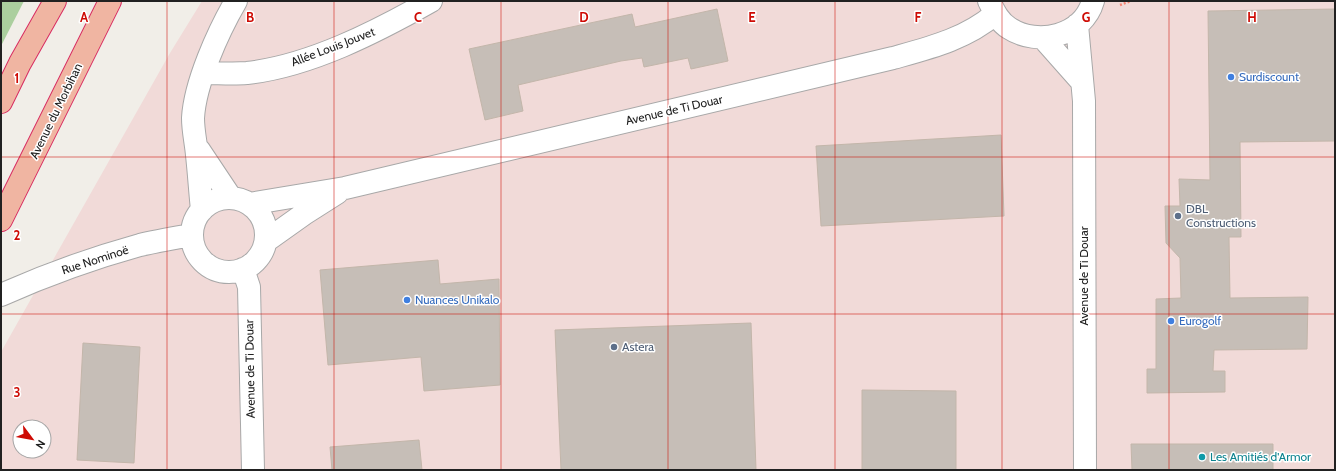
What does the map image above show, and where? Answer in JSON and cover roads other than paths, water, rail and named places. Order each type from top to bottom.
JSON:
[{"type":"highway","points":[[1,102],[20,63],[55,1]]},
{"type":"highway","name":"Avenue du Morbihan","points":[[1,220],[110,1]]},
{"type":"street","points":[[202,210],[193,119],[196,101],[204,73],[216,40],[225,19],[236,1]]},
{"type":"street","name":"Allée Louis Jouvet","points":[[204,73],[246,73],[273,69],[309,59],[374,32],[431,1]]},
{"type":"street","points":[[992,7],[1008,28],[1024,36],[1043,38],[1064,33],[1077,25],[1087,14],[1093,1]]},
{"type":"street","name":"Avenue de Ti Douar","points":[[240,201],[345,188],[900,56],[950,41],[983,24],[992,7]]},
{"type":"street","name":"Avenue de Ti Douar","points":[[1077,25],[1084,101],[1085,470]]},
{"type":"street","points":[[1043,38],[1082,82]]},
{"type":"street","points":[[196,146],[240,201]]},
{"type":"street","name":"Avenue de Ti Douar","points":[[266,242],[304,214],[345,188]]},
{"type":"street","points":[[218,199],[240,201],[257,210],[263,220],[266,230],[266,242],[262,252],[248,267],[226,272],[215,270],[205,264],[193,245],[192,235],[194,222],[208,203],[218,199]]},
{"type":"street","name":"Rue Nominoë","points":[[1,295],[82,263],[141,245],[192,235]]},
{"type":"street","name":"Avenue de Ti Douar","points":[[243,269],[249,287],[253,470]]},
{"type":"place","name":"Surdiscount","points":[[1231,77]]},
{"type":"place","name":"DBL Constructions","points":[[1178,216]]},
{"type":"place","name":"Nuances Unikalo","points":[[407,300]]},
{"type":"place","name":"Eurogolf","points":[[1171,321]]},
{"type":"place","name":"Astera","points":[[614,347]]},
{"type":"place","name":"Les Amitiés d'Armor","points":[[1202,457]]}]
